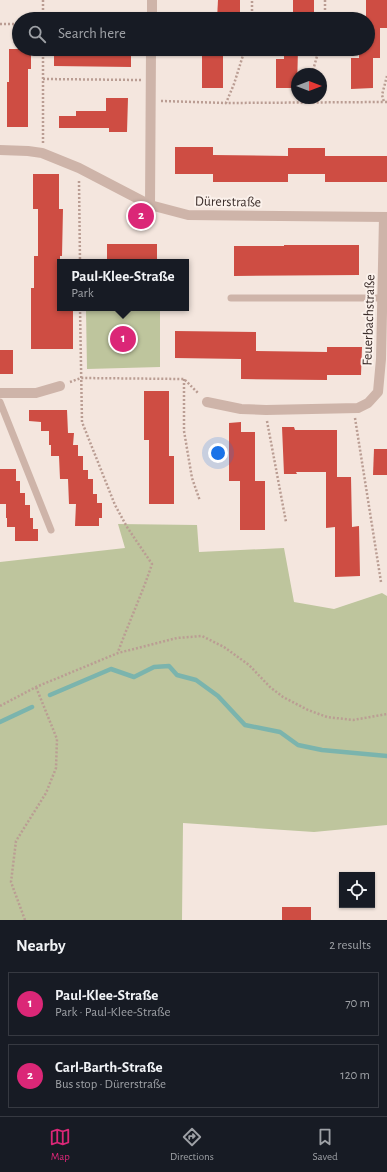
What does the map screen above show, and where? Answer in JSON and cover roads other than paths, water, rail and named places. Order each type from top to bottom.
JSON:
[{"type":"street","points":[[152,0],[152,12]]},
{"type":"street","points":[[150,205],[151,56]]},
{"type":"street","name":"Dürerstraße","points":[[0,150],[42,153],[79,168],[150,205],[188,215],[385,217]]},
{"type":"street","name":"Feuerbachstraße","points":[[207,402],[241,409],[266,410],[358,408],[368,403],[378,392],[382,359],[385,217]]},
{"type":"street","points":[[0,393],[36,393],[60,386]]},
{"type":"lane","points":[[231,298],[383,298]]},
{"type":"lane","points":[[0,402],[51,530]]},
{"type":"waterway","points":[[50,695],[111,669],[134,677],[154,667],[169,666],[177,675],[196,680],[218,696],[245,725],[280,732],[298,745],[322,750],[387,756]]},
{"type":"waterway","points":[[0,722],[32,707]]},
{"type":"place","name":"Carl-Barth-Straße","points":[[141,216]]},
{"type":"place","name":"Paul-Klee-Straße","points":[[123,339]]}]
